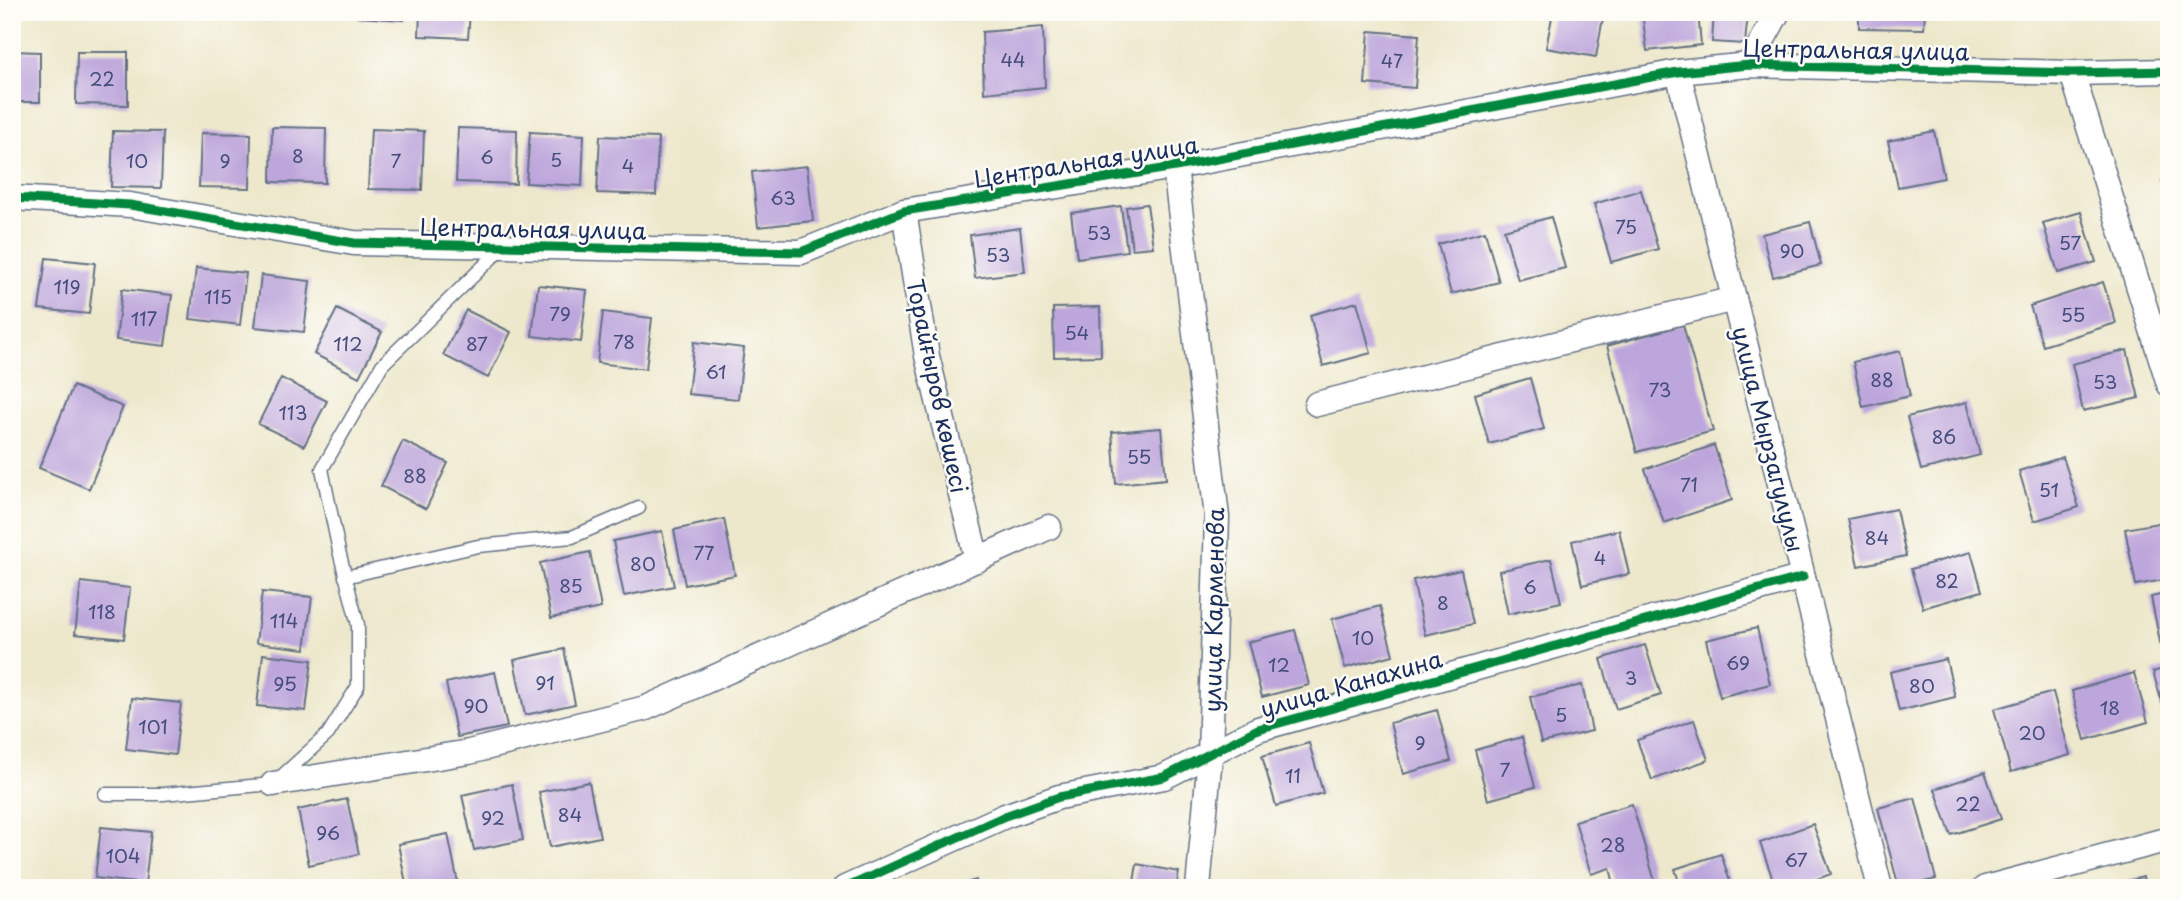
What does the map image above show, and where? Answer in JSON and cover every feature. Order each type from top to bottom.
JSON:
[{"type":"street","points":[[1749,65],[1778,12]]},
{"type":"street","name":"Центральная улица","points":[[12,198],[130,205],[354,243],[802,252],[904,211],[1175,167],[1678,72],[1749,65],[2072,73],[2169,71]]},
{"type":"street","name":"улица Мырзагулулы","points":[[1678,72],[1880,888]]},
{"type":"street","points":[[2072,73],[2169,384]]},
{"type":"street","name":"улица Карменова","points":[[1175,167],[1217,516],[1210,756],[1198,888]]},
{"type":"street","name":"Торайғыров көшесі","points":[[904,211],[927,356],[977,559]]},
{"type":"street","points":[[1317,404],[1734,299]]},
{"type":"street","points":[[273,784],[469,752],[646,708],[1049,527]]},
{"type":"street","name":"улица Канахина","points":[[845,888],[1005,816],[1059,797],[1164,778],[1258,729],[1803,577]]},
{"type":"street","points":[[1985,888],[2169,839]]},
{"type":"lane","points":[[105,794],[163,794],[273,784],[328,734],[358,686],[358,625],[322,469],[382,365],[503,247]]},
{"type":"lane","points":[[345,577],[478,546],[572,537],[639,508]]},
{"type":"building","points":[[357,12],[404,12],[404,20],[357,17]]},
{"type":"building","points":[[420,12],[470,12],[468,38],[419,36]]},
{"type":"building","points":[[1553,12],[1604,12],[1596,57],[1546,48]]},
{"type":"building","points":[[1642,12],[1698,12],[1701,45],[1647,51]]},
{"type":"building","points":[[1714,12],[1748,12],[1745,44],[1712,42]]},
{"type":"building","points":[[1859,12],[1925,12],[1924,29],[1859,28]]},
{"type":"building","points":[[1043,27],[1045,87],[984,93],[982,32]]},
{"type":"building","points":[[1369,31],[1419,35],[1415,88],[1365,84]]},
{"type":"building","points":[[12,51],[40,52],[40,102],[12,102]]},
{"type":"building","points":[[77,52],[128,52],[128,105],[76,104]]},
{"type":"building","points":[[272,127],[326,128],[325,183],[271,182]]},
{"type":"building","points":[[458,128],[517,130],[516,184],[456,182]]},
{"type":"building","points":[[371,129],[424,131],[422,190],[368,189]]},
{"type":"building","points":[[113,131],[163,132],[161,188],[111,187]]},
{"type":"building","points":[[1934,131],[1944,178],[1898,187],[1888,141]]},
{"type":"building","points":[[530,132],[584,135],[582,186],[526,183]]},
{"type":"building","points":[[201,133],[251,134],[250,188],[199,187]]},
{"type":"building","points":[[600,136],[658,138],[656,195],[597,193]]},
{"type":"building","points":[[807,166],[813,221],[758,227],[752,172]]},
{"type":"building","points":[[2169,179],[2169,201],[2168,201],[2162,181]]},
{"type":"building","points":[[1641,190],[1658,249],[1611,262],[1594,204]]},
{"type":"building","points":[[1147,204],[1153,247],[1132,249],[1126,207]]},
{"type":"building","points":[[1121,206],[1127,251],[1077,258],[1071,213]]},
{"type":"building","points":[[2081,212],[2096,262],[2058,273],[2043,223]]},
{"type":"building","points":[[1551,217],[1565,268],[1518,280],[1504,230]]},
{"type":"building","points":[[1810,222],[1821,265],[1773,277],[1762,234]]},
{"type":"building","points":[[1020,228],[1025,272],[975,278],[970,235]]},
{"type":"building","points":[[1485,231],[1499,282],[1451,294],[1438,244]]},
{"type":"building","points":[[46,258],[95,263],[89,314],[39,309]]},
{"type":"building","points":[[196,268],[246,273],[240,325],[190,319]]},
{"type":"building","points":[[261,275],[310,281],[304,332],[255,327]]},
{"type":"building","points":[[2103,282],[2116,323],[2043,346],[2030,306]]},
{"type":"building","points":[[538,285],[587,290],[581,342],[532,336]]},
{"type":"building","points":[[122,289],[172,295],[165,346],[116,340]]},
{"type":"building","points":[[1357,302],[1371,353],[1323,366],[1310,315]]},
{"type":"building","points":[[1100,307],[1101,356],[1054,357],[1053,308]]},
{"type":"building","points":[[337,309],[382,332],[359,377],[314,354]]},
{"type":"building","points":[[466,310],[511,332],[488,378],[443,355]]},
{"type":"building","points":[[603,312],[652,318],[646,369],[597,363]]},
{"type":"building","points":[[1683,325],[1713,431],[1637,452],[1607,346]]},
{"type":"building","points":[[694,342],[744,348],[738,399],[688,394]]},
{"type":"building","points":[[2127,350],[2139,398],[2083,411],[2072,364]]},
{"type":"building","points":[[1900,351],[1910,396],[1863,407],[1853,362]]},
{"type":"building","points":[[12,364],[20,368],[12,386]]},
{"type":"building","points":[[281,378],[327,401],[304,446],[258,424]]},
{"type":"building","points":[[1530,378],[1544,429],[1489,444],[1475,394]]},
{"type":"building","points":[[73,386],[123,407],[89,489],[39,468]]},
{"type":"building","points":[[1967,402],[1980,455],[1921,470],[1907,417]]},
{"type":"building","points":[[1161,428],[1166,479],[1116,484],[1112,432]]},
{"type":"building","points":[[403,441],[448,463],[426,509],[381,486]]},
{"type":"building","points":[[1714,445],[1732,500],[1664,523],[1645,469]]},
{"type":"building","points":[[2063,457],[2079,507],[2034,521],[2019,471]]},
{"type":"building","points":[[1896,509],[1906,556],[1858,566],[1848,519]]},
{"type":"building","points":[[724,519],[735,575],[685,585],[674,530]]},
{"type":"building","points":[[2169,521],[2169,579],[2136,585],[2125,529]]},
{"type":"building","points":[[1619,530],[1629,574],[1582,585],[1572,541]]},
{"type":"building","points":[[662,531],[674,586],[624,596],[613,541]]},
{"type":"building","points":[[590,552],[601,608],[551,618],[540,563]]},
{"type":"building","points":[[1971,552],[1982,591],[1923,608],[1911,569]]},
{"type":"building","points":[[1551,559],[1561,602],[1508,614],[1499,571]]},
{"type":"building","points":[[1461,570],[1473,624],[1425,635],[1413,580]]},
{"type":"building","points":[[81,582],[130,588],[124,639],[75,634]]},
{"type":"building","points":[[262,592],[312,597],[305,649],[256,643]]},
{"type":"building","points":[[2169,593],[2169,645],[2161,647],[2151,597]]},
{"type":"building","points":[[1380,606],[1393,655],[1345,668],[1332,619]]},
{"type":"building","points":[[1757,628],[1770,684],[1720,697],[1706,640]]},
{"type":"building","points":[[1295,630],[1309,685],[1262,697],[1248,642]]},
{"type":"building","points":[[1645,645],[1661,695],[1616,709],[1601,659]]},
{"type":"building","points":[[564,649],[575,704],[525,715],[514,660]]},
{"type":"building","points":[[263,654],[312,660],[306,711],[257,706]]},
{"type":"building","points":[[1946,659],[1955,697],[1899,711],[1890,672]]},
{"type":"building","points":[[2169,667],[2169,724],[2168,724],[2153,672]]},
{"type":"building","points":[[495,672],[507,727],[457,737],[446,683]]},
{"type":"building","points":[[2134,673],[2148,722],[2085,740],[2072,691]]},
{"type":"building","points":[[1582,685],[1592,731],[1541,743],[1530,697]]},
{"type":"building","points":[[2053,692],[2070,755],[2011,772],[1994,709]]},
{"type":"building","points":[[132,698],[181,703],[175,755],[126,749]]},
{"type":"building","points":[[1437,710],[1451,761],[1403,774],[1390,723]]},
{"type":"building","points":[[1694,720],[1708,760],[1652,780],[1637,740]]},
{"type":"building","points":[[1522,737],[1535,787],[1488,800],[1475,750]]},
{"type":"building","points":[[1309,743],[1323,793],[1276,806],[1262,756]]},
{"type":"building","points":[[1985,772],[2001,819],[1951,835],[1935,789]]},
{"type":"building","points":[[589,782],[600,837],[550,847],[539,792]]},
{"type":"building","points":[[512,784],[523,840],[474,850],[462,795]]},
{"type":"building","points":[[1915,798],[1936,879],[1899,888],[1878,808]]},
{"type":"building","points":[[347,799],[359,854],[309,865],[298,810]]},
{"type":"building","points":[[1632,804],[1657,888],[1615,888],[1610,868],[1591,874],[1575,821]]},
{"type":"building","points":[[1813,824],[1831,874],[1793,888],[1776,888],[1760,843]]},
{"type":"building","points":[[101,827],[151,832],[145,884],[95,878]]},
{"type":"building","points":[[448,834],[459,888],[407,888],[398,844]]},
{"type":"building","points":[[1721,854],[1732,888],[1681,888],[1675,869]]},
{"type":"building","points":[[1137,864],[1179,872],[1176,888],[1133,888]]},
{"type":"building","points":[[2143,877],[2146,888],[2105,888],[2105,887]]},
{"type":"building","points":[[976,880],[978,888],[952,888],[952,887]]},
{"type":"cycle path","points":[[12,198],[130,205],[354,243],[801,252],[904,211],[1175,167],[1678,72],[1749,65],[2072,73],[2169,71]]},
{"type":"cycle path","points":[[845,888],[1005,816],[1059,797],[1164,777],[1258,729],[1803,577]]}]
